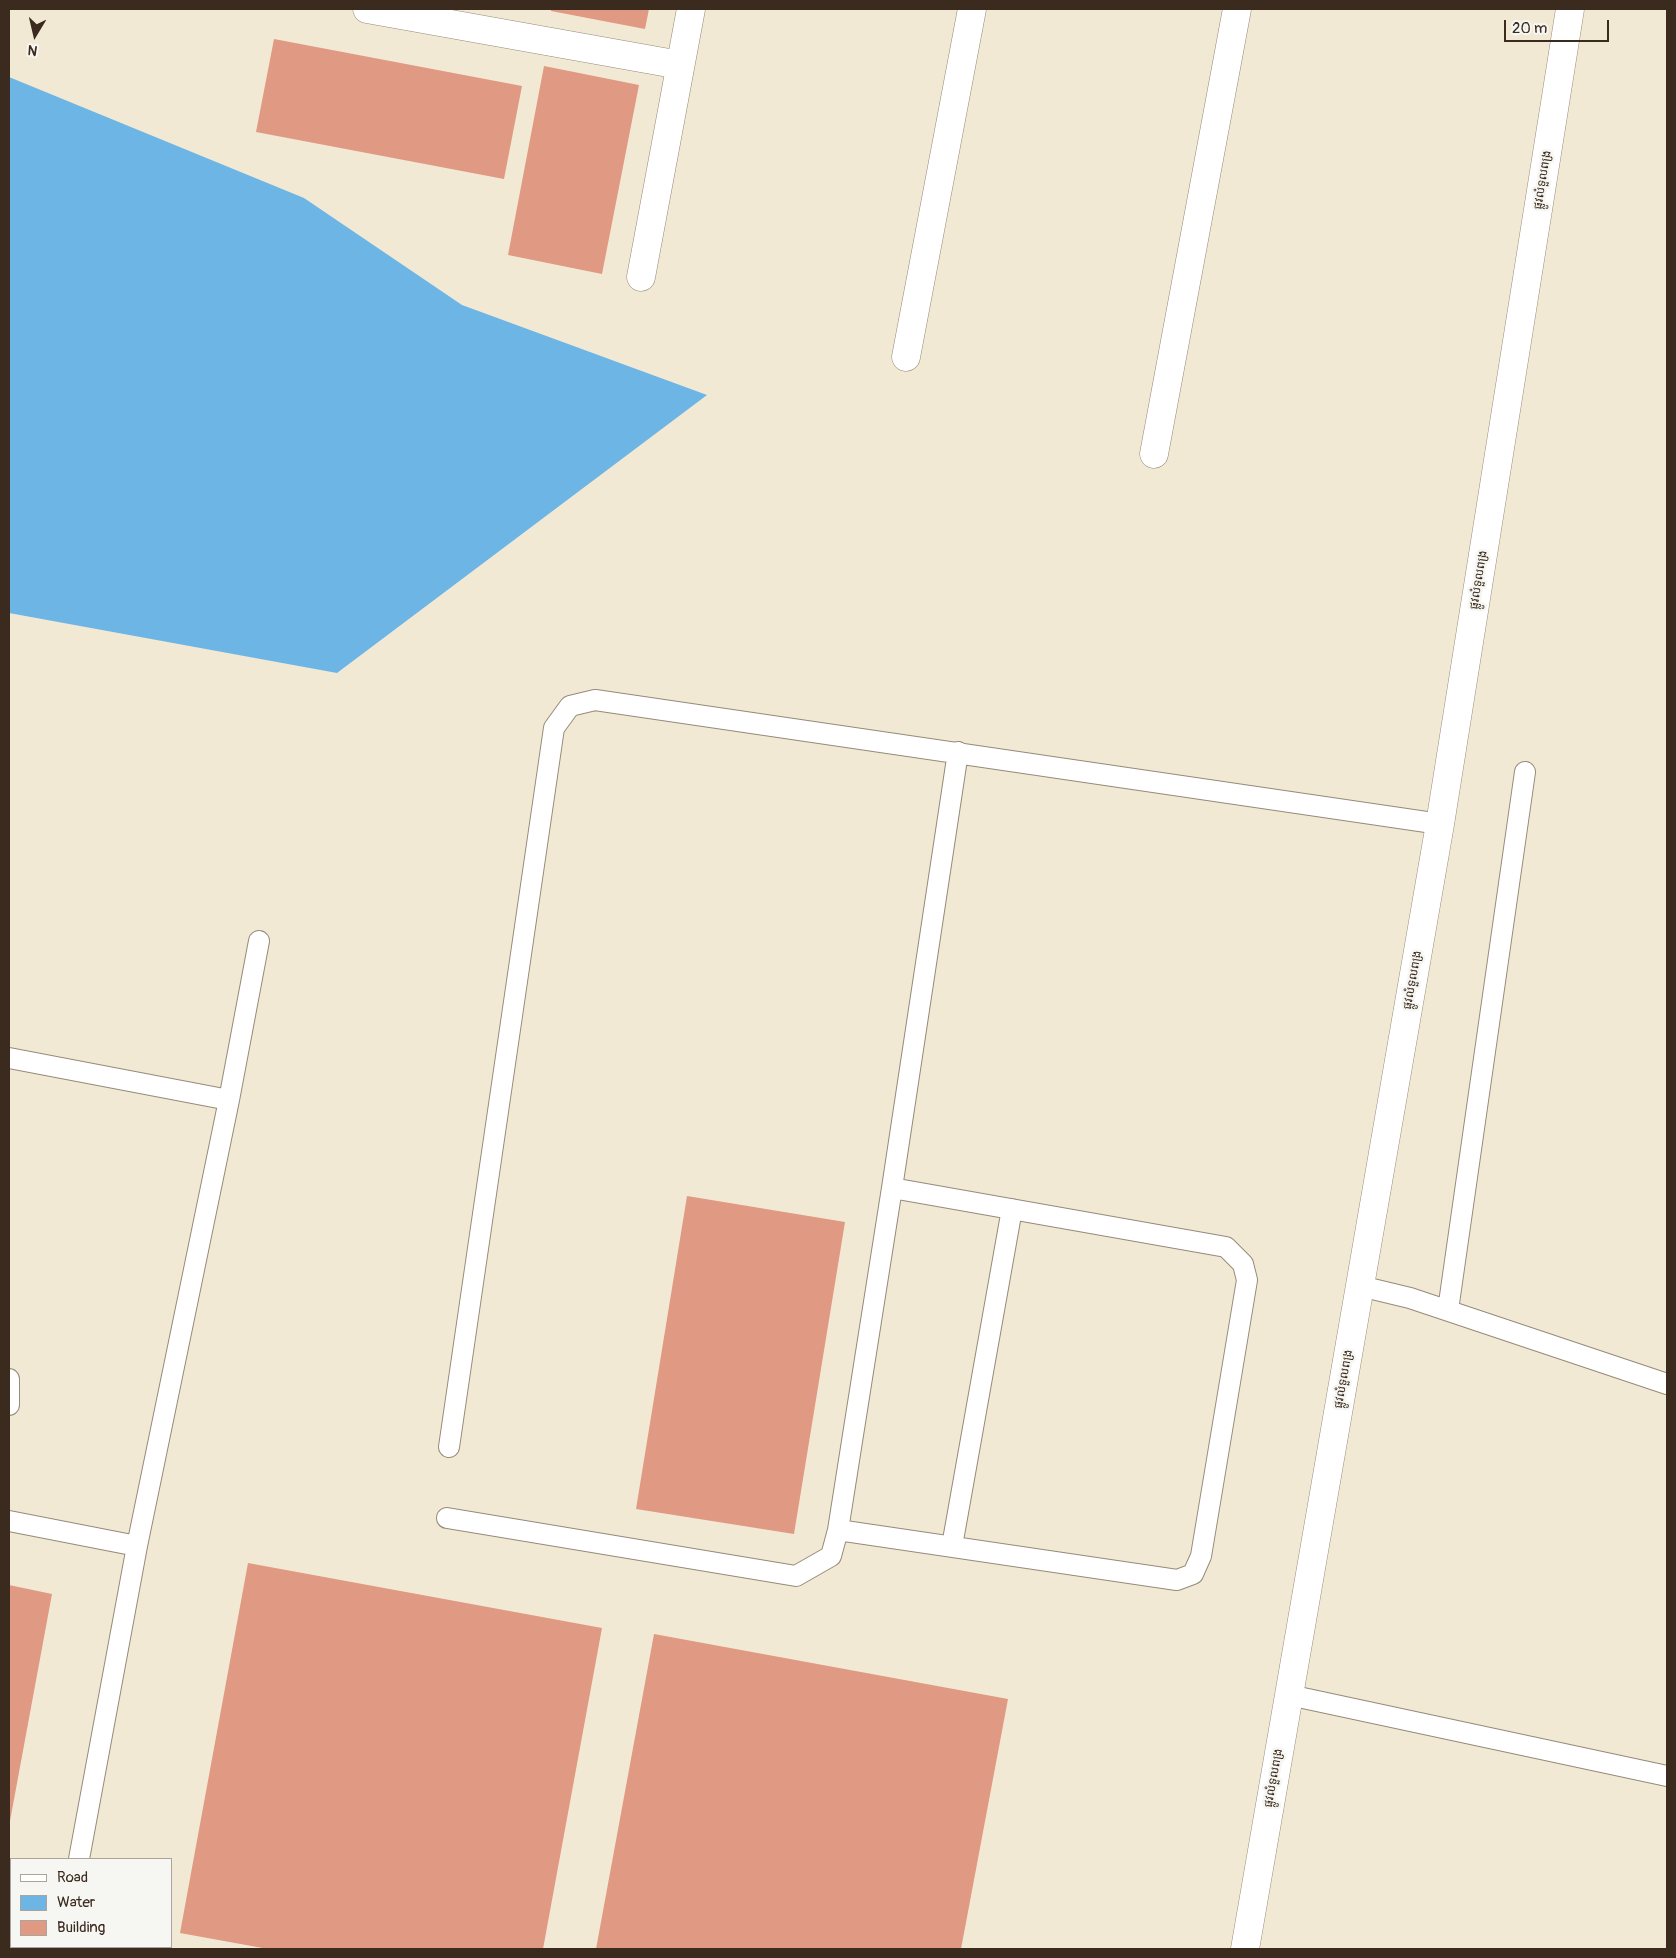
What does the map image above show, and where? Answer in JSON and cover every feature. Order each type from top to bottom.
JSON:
[{"type":"street","points":[[367,9],[680,65]]},
{"type":"street","points":[[641,277],[691,9]]},
{"type":"street","points":[[906,357],[972,9]]},
{"type":"street","points":[[1154,454],[1237,9]]},
{"type":"street","name":"ផ្លូវលំទួលពង្រ","points":[[1245,1949],[1440,824],[1570,9]]},
{"type":"lane","points":[[449,1447],[554,728],[570,706],[596,700],[1440,824]]},
{"type":"lane","points":[[447,1518],[796,1576],[830,1556],[838,1530],[958,752]]},
{"type":"lane","points":[[1448,1310],[1524,772]]},
{"type":"lane","points":[[79,1858],[137,1546],[230,1100],[259,940]]},
{"type":"lane","points":[[9,1058],[230,1100]]},
{"type":"lane","points":[[838,1530],[1176,1580],[1193,1574],[1200,1556],[1247,1280],[1243,1264],[1226,1247],[892,1188]]},
{"type":"lane","points":[[952,1546],[1012,1209]]},
{"type":"lane","points":[[1360,1286],[1410,1298],[1448,1310],[1667,1384]]},
{"type":"lane","points":[[9,1379],[9,1405]]},
{"type":"lane","points":[[9,1521],[137,1546]]},
{"type":"lane","points":[[1289,1695],[1667,1776]]},
{"type":"water","points":[[9,77],[304,198],[462,305],[707,395],[337,673],[9,613]]},
{"type":"building","points":[[551,9],[649,9],[645,29],[551,11]]},
{"type":"building","points":[[274,39],[522,86],[504,179],[256,132]]},
{"type":"building","points":[[544,66],[639,85],[602,274],[508,255]]},
{"type":"building","points":[[687,1196],[845,1222],[794,1534],[636,1509]]},
{"type":"building","points":[[248,1563],[602,1628],[543,1949],[268,1949],[180,1933]]},
{"type":"building","points":[[9,1585],[52,1594],[10,1821],[9,1821]]},
{"type":"building","points":[[654,1634],[1008,1699],[961,1949],[596,1949]]}]
